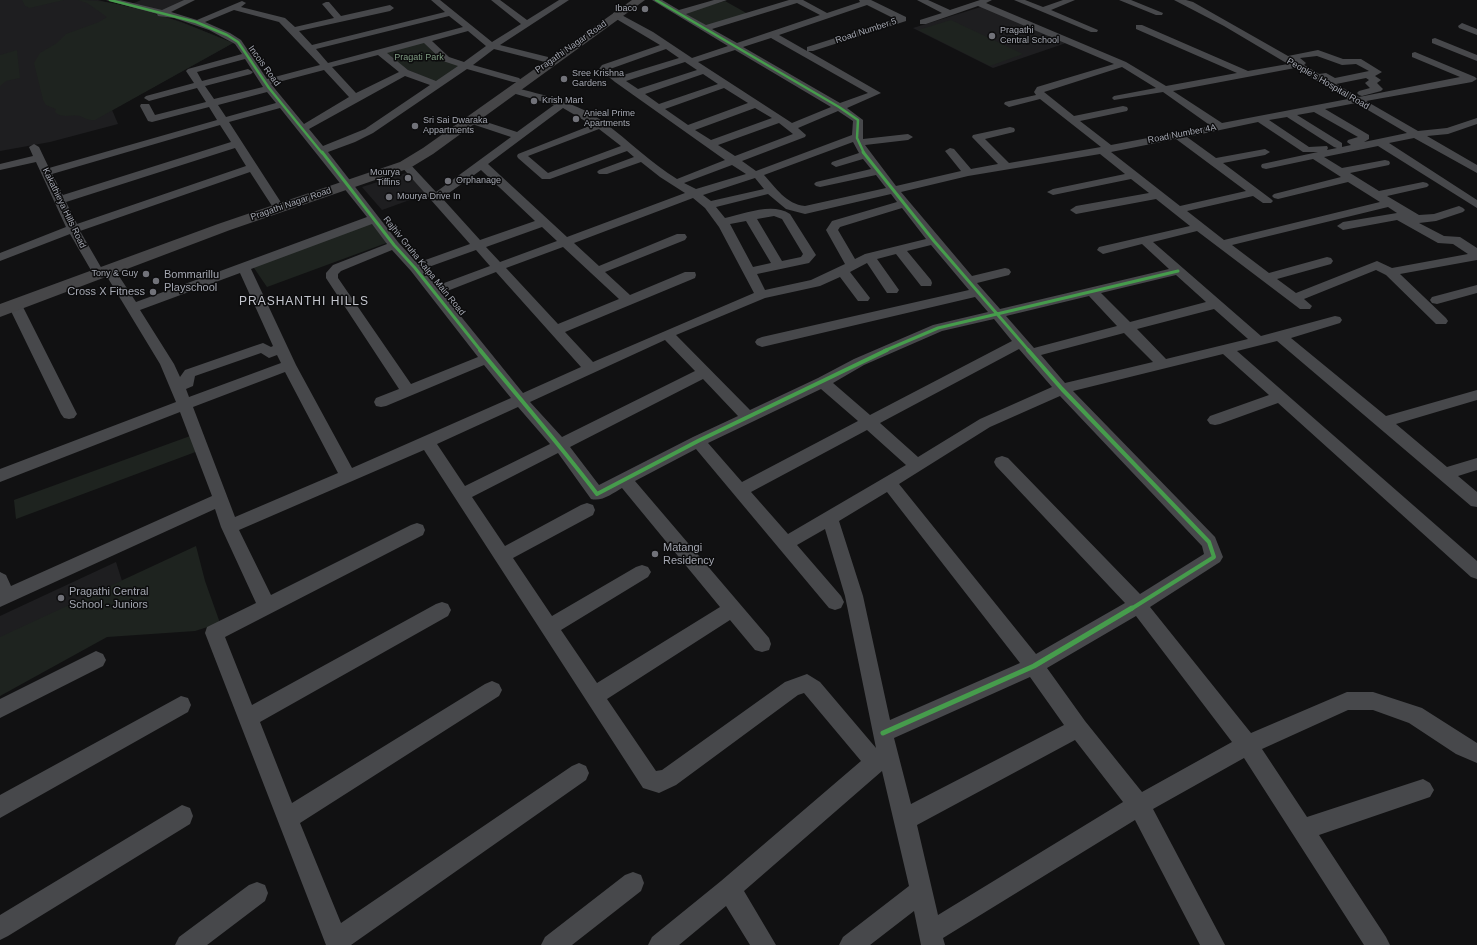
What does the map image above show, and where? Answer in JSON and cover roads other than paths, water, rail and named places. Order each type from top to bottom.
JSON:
[{"type":"main road","name":"Pragathi Nagar Road","points":[[0,311],[102,269],[276,204],[405,165],[415,160],[470,120],[545,59],[629,0]]},
{"type":"main road","name":"Pragathi Nagar Road","points":[[0,304],[224,227],[384,168],[406,158],[639,0]]},
{"type":"street","name":"Incois Road","points":[[110,0],[197,23],[233,38],[282,104],[347,182]]},
{"type":"street","points":[[127,5],[138,0]]},
{"type":"street","points":[[161,14],[191,0]]},
{"type":"street","points":[[197,23],[248,0]]},
{"type":"street","points":[[380,0],[398,16]]},
{"type":"street","points":[[437,1],[450,0]]},
{"type":"street","points":[[495,0],[527,24]]},
{"type":"street","points":[[656,0],[738,46],[839,106],[858,120],[859,125],[856,131],[860,145],[878,171],[894,189],[904,204],[934,241],[1062,389],[1209,542],[1213,550],[1214,557],[1138,606],[1034,666],[882,749],[729,889],[660,945]]},
{"type":"street","points":[[679,13],[723,0]]},
{"type":"street","points":[[706,28],[797,0],[827,16]]},
{"type":"street","points":[[921,0],[950,13]]},
{"type":"street","points":[[923,22],[988,0]]},
{"type":"street","points":[[1018,0],[1093,35],[1075,44]]},
{"type":"street","points":[[1042,10],[1071,0]]},
{"type":"street","points":[[1123,0],[1159,13]]},
{"type":"street","name":"People's Hospital Road","points":[[1178,0],[1190,4],[1330,82],[1357,101],[1418,134],[1477,170]]},
{"type":"street","points":[[437,1],[492,46],[545,59]]},
{"type":"street","points":[[320,151],[351,140],[369,131],[438,85],[492,46],[561,1]]},
{"type":"street","points":[[618,80],[738,46],[827,16],[866,1]]},
{"type":"street","name":"Road Number 5","points":[[810,49],[903,19],[866,1]]},
{"type":"street","points":[[321,2],[339,19]]},
{"type":"street","points":[[978,3],[1123,64],[1164,89],[1220,127]]},
{"type":"street","points":[[233,7],[282,20],[327,66],[355,98]]},
{"type":"street","points":[[293,30],[339,19],[451,13]]},
{"type":"street","points":[[616,15],[780,119],[801,135],[736,161],[682,180]]},
{"type":"street","points":[[310,48],[398,16]]},
{"type":"street","points":[[1140,26],[1247,74]]},
{"type":"street","points":[[1462,26],[1477,32]]},
{"type":"street","points":[[152,119],[212,104],[327,66],[381,53],[470,28]]},
{"type":"street","points":[[772,35],[876,94],[839,106],[792,127]]},
{"type":"street","points":[[426,40],[446,59],[580,112],[708,204],[722,222],[761,295]]},
{"type":"street","points":[[1435,41],[1477,58]]},
{"type":"street","name":"Road Number 4A","points":[[667,46],[605,67],[604,69],[687,129],[756,174],[791,208],[805,210],[968,173],[1106,150],[1220,127],[1263,121],[1357,101],[1474,80]]},
{"type":"street","points":[[1303,67],[1292,57],[1317,52],[1342,62]]},
{"type":"street","points":[[381,53],[405,72],[438,85]]},
{"type":"street","points":[[1415,55],[1474,80]]},
{"type":"street","points":[[246,56],[191,71],[276,204]]},
{"type":"street","points":[[1117,98],[1247,74],[1342,62],[1358,61],[1377,72],[1330,82]]},
{"type":"street","points":[[1123,64],[1042,87],[1039,92],[1072,119],[1134,175],[1199,227],[1305,306]]},
{"type":"street","points":[[637,93],[704,71]]},
{"type":"street","points":[[162,138],[152,119],[147,102],[248,72]]},
{"type":"street","points":[[302,129],[355,98],[405,72]]},
{"type":"street","points":[[1330,82],[1357,94],[1378,89],[1370,83],[1376,80],[1368,75]]},
{"type":"street","points":[[658,108],[726,84]]},
{"type":"street","points":[[1009,104],[1042,96]]},
{"type":"street","points":[[46,172],[282,104]]},
{"type":"street","points":[[435,198],[562,104]]},
{"type":"street","points":[[687,129],[756,104]]},
{"type":"street","points":[[1072,119],[1122,109]]},
{"type":"street","points":[[1263,121],[1307,150],[1364,140],[1365,137],[1319,110]]},
{"type":"street","points":[[1292,115],[1338,145]]},
{"type":"street","points":[[710,144],[780,119]]},
{"type":"street","points":[[470,120],[519,136]]},
{"type":"street","points":[[1266,166],[1418,134],[1448,131],[1477,121]]},
{"type":"street","points":[[601,126],[522,156],[546,177],[630,147]]},
{"type":"street","points":[[1006,166],[977,137],[1010,130]]},
{"type":"street","points":[[1178,135],[1267,202]]},
{"type":"street","points":[[434,291],[497,266],[566,243],[693,194],[756,174],[860,145],[908,137]]},
{"type":"street","points":[[1380,142],[1477,205]]},
{"type":"street","points":[[60,200],[237,144]]},
{"type":"street","points":[[836,164],[860,145]]},
{"type":"street","name":"Kakathieya Hills Road","points":[[34,147],[73,229],[133,308],[167,364],[182,385],[185,404],[221,499],[229,527],[267,607]]},
{"type":"street","points":[[950,151],[968,173]]},
{"type":"street","points":[[1213,162],[1265,152]]},
{"type":"street","points":[[1315,156],[1413,218],[1420,220],[1459,210]]},
{"type":"street","points":[[0,167],[40,158]]},
{"type":"street","points":[[603,172],[642,158]]},
{"type":"street","points":[[1340,172],[1385,163]]},
{"type":"street","points":[[481,164],[628,301]]},
{"type":"street","points":[[405,165],[591,369]]},
{"type":"street","points":[[0,257],[73,229],[252,168]]},
{"type":"street","points":[[820,184],[878,171]]},
{"type":"street","points":[[1053,192],[1134,175]]},
{"type":"street","points":[[1278,196],[1351,178]]},
{"type":"street","name":"Rajhiv Gruha Kalpa Main Road","points":[[347,182],[394,245],[434,291],[521,401],[560,445],[597,494],[625,480]]},
{"type":"street","points":[[1377,195],[1423,185]]},
{"type":"street","points":[[708,204],[772,190]]},
{"type":"street","points":[[1178,210],[1255,192]]},
{"type":"street","points":[[1076,210],[1160,195]]},
{"type":"street","points":[[1222,244],[1390,203]]},
{"type":"street","points":[[863,298],[847,267],[832,230],[836,224],[904,204]]},
{"type":"street","points":[[722,222],[774,212],[780,213],[786,217],[810,255],[805,260],[748,272]]},
{"type":"street","points":[[749,216],[779,266]]},
{"type":"street","points":[[1343,226],[1398,216],[1438,238],[1456,240],[1477,255]]},
{"type":"street","points":[[133,308],[374,219]]},
{"type":"street","points":[[415,268],[543,222]]},
{"type":"street","points":[[1103,250],[1199,227]]},
{"type":"street","points":[[597,271],[681,237]]},
{"type":"street","points":[[229,527],[521,401],[667,334],[761,295],[815,283],[869,257],[934,241]]},
{"type":"street","points":[[1145,241],[1258,341]]},
{"type":"street","points":[[1464,245],[1477,241]]},
{"type":"street","points":[[394,245],[337,268],[332,274],[332,278],[408,390]]},
{"type":"street","points":[[899,250],[926,283]]},
{"type":"street","points":[[1390,272],[1477,255]]},
{"type":"street","points":[[869,257],[892,290]]},
{"type":"street","points":[[1266,278],[1327,261]]},
{"type":"street","points":[[1294,298],[1376,265],[1390,272],[1441,321]]},
{"type":"street","points":[[244,267],[275,351],[289,366],[348,476]]},
{"type":"street","points":[[762,644],[625,480],[698,441],[823,382],[859,362],[938,328],[1178,271]]},
{"type":"street","points":[[969,281],[1005,272]]},
{"type":"street","points":[[556,330],[690,276]]},
{"type":"street","points":[[1437,300],[1477,289]]},
{"type":"street","points":[[762,342],[978,292]]},
{"type":"street","points":[[1092,292],[1163,364]]},
{"type":"street","points":[[741,490],[868,422],[1026,348],[1127,328],[1216,304]]},
{"type":"street","points":[[16,305],[70,414]]},
{"type":"street","points":[[787,543],[918,466],[985,423],[1062,389],[1280,336],[1335,320]]},
{"type":"street","points":[[667,334],[703,373],[748,417]]},
{"type":"street","points":[[1280,336],[1385,422],[1477,501]]},
{"type":"street","points":[[1226,349],[1477,572]]},
{"type":"street","points":[[182,385],[196,390],[266,363],[269,360],[268,356],[275,351]]},
{"type":"street","points":[[381,402],[488,358]]},
{"type":"street","points":[[0,476],[185,404],[289,366]]},
{"type":"street","points":[[462,495],[703,373]]},
{"type":"street","points":[[823,382],[918,466]]},
{"type":"street","points":[[1385,422],[1477,395]]},
{"type":"street","points":[[1215,420],[1280,397]]},
{"type":"street","points":[[698,441],[787,543],[835,602]]},
{"type":"street","points":[[427,442],[650,781],[658,782],[668,778],[800,683],[807,683],[882,749]]},
{"type":"street","points":[[1002,462],[1138,606],[1247,745],[1378,945]]},
{"type":"street","points":[[1445,474],[1477,464]]},
{"type":"street","points":[[889,483],[1034,666],[1078,728],[1139,805],[1212,945]]},
{"type":"street","points":[[2,592],[221,499]]},
{"type":"street","points":[[502,556],[587,510]]},
{"type":"street","points":[[830,518],[854,596],[882,749],[904,820],[922,891],[931,939],[1139,805],[1247,745],[1347,701],[1373,701],[1415,714],[1463,747],[1477,753]]},
{"type":"street","points":[[417,530],[214,633],[337,943],[579,773]]},
{"type":"street","points":[[549,628],[642,572]]},
{"type":"street","points":[[594,696],[732,609]]},
{"type":"street","points":[[248,718],[442,610]]},
{"type":"street","points":[[0,709],[96,660]]},
{"type":"street","points":[[287,819],[492,690]]},
{"type":"street","points":[[0,807],[181,705]]},
{"type":"street","points":[[904,820],[1078,728]]},
{"type":"street","points":[[1302,830],[1423,790]]},
{"type":"street","points":[[0,928],[182,816]]},
{"type":"street","points":[[553,945],[633,883]]},
{"type":"street","points":[[729,889],[764,945]]},
{"type":"street","points":[[852,945],[922,891]]},
{"type":"street","points":[[187,945],[257,893]]},
{"type":"place","name":"Ibaco","points":[[645,9]]},
{"type":"place","name":"Pragathi Central School","points":[[992,36]]},
{"type":"place","name":"Sree Krishna Gardens","points":[[564,79]]},
{"type":"place","name":"Krish Mart","points":[[534,101]]},
{"type":"place","name":"Anieal Prime Apartments","points":[[576,119]]},
{"type":"place","name":"Sri Sai Dwaraka Appartments","points":[[415,126]]},
{"type":"place","name":"Mourya Tiffins","points":[[408,178]]},
{"type":"place","name":"Orphanage","points":[[448,181]]},
{"type":"place","name":"Mourya Drive In","points":[[389,197]]},
{"type":"place","name":"Tony & Guy","points":[[146,274]]},
{"type":"place","name":"Bommarillu Playschool","points":[[156,281]]},
{"type":"place","name":"Cross X Fitness","points":[[153,292]]},
{"type":"place","name":"Matangi Residency","points":[[655,554]]},
{"type":"place","name":"Pragathi Central School - Juniors","points":[[61,598]]},
{"type":"district","name":"PRASHANTHI HILLS","points":[[304,302]]},
{"type":"park label","name":"Pragati Park","points":[[419,58]]}]
